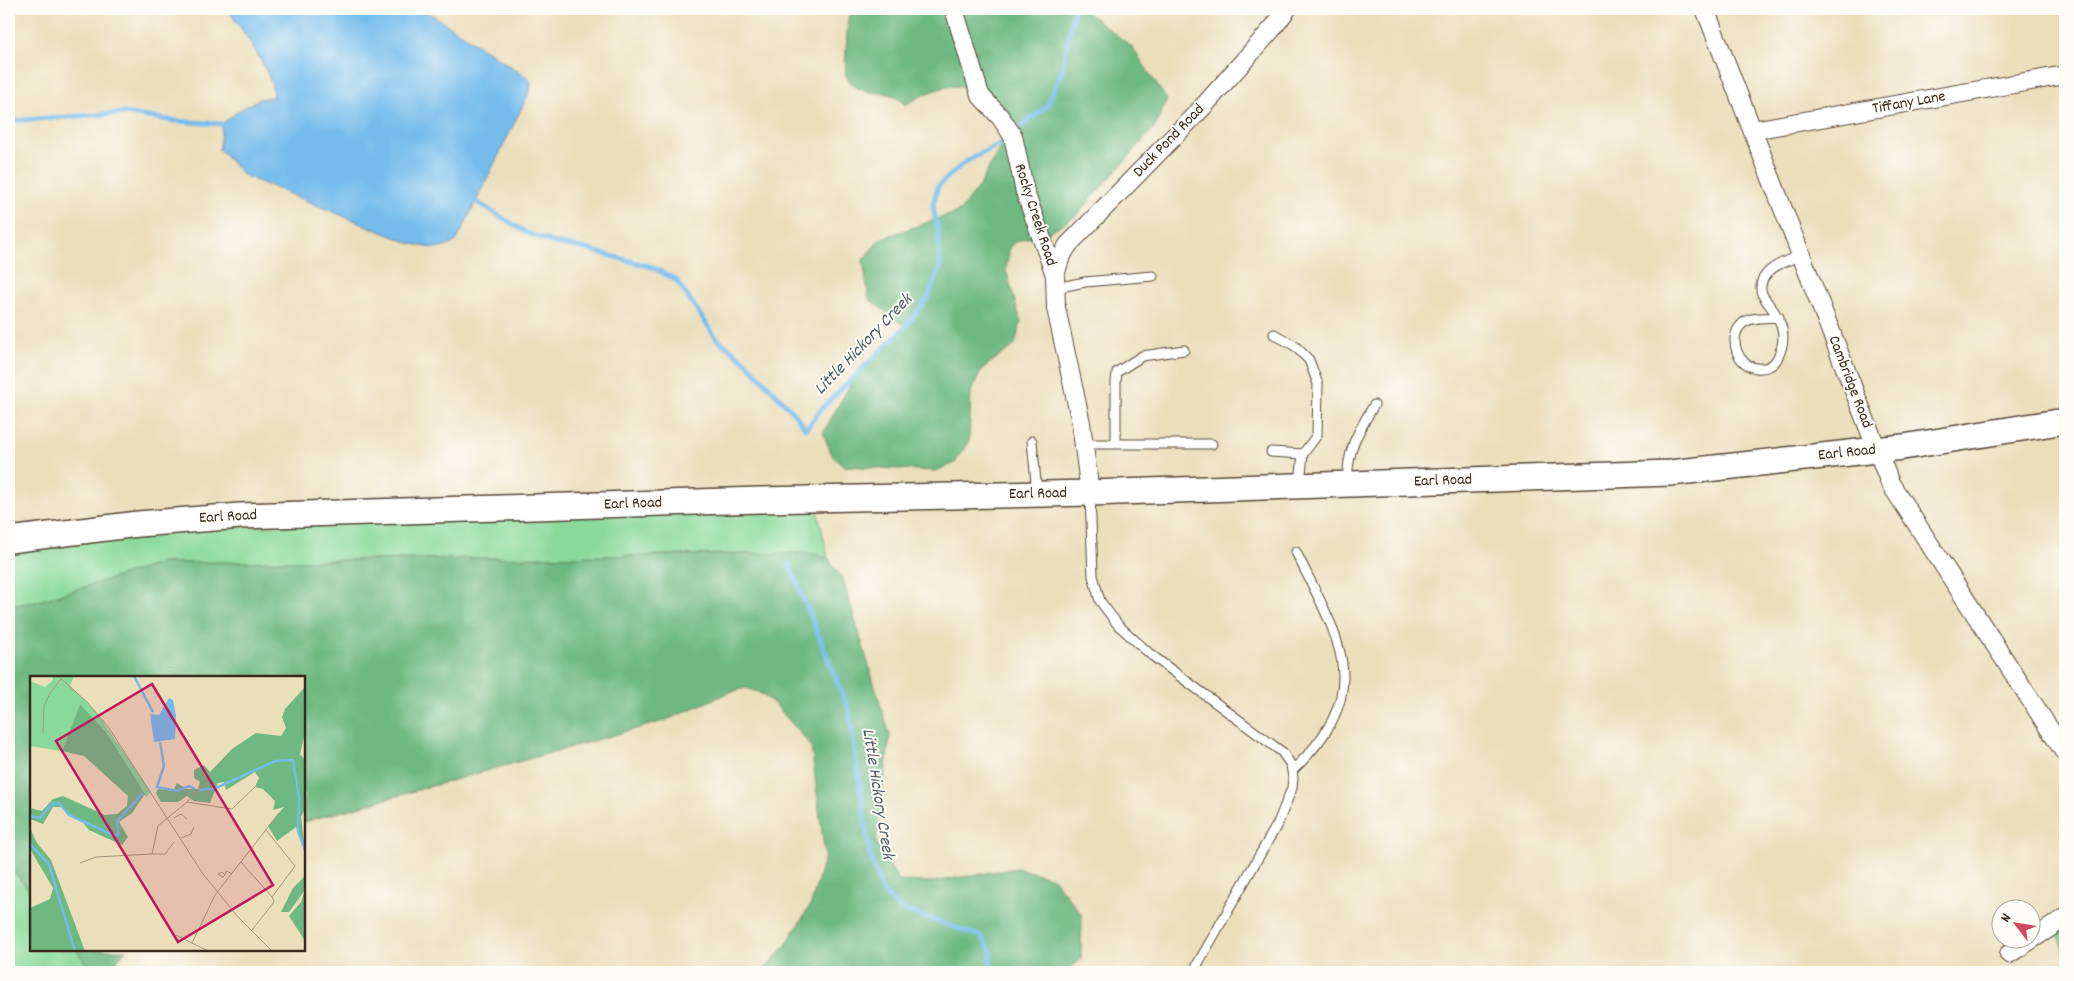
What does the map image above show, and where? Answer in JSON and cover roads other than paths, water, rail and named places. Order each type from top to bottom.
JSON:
[{"type":"main road","name":"Earl Road","points":[[9,540],[138,524],[240,516],[1090,494],[1670,473],[1876,450],[2065,421]]},
{"type":"street","name":"Rocky Creek Road","points":[[954,9],[980,94],[1001,118],[1012,136],[1025,192],[1055,281],[1056,308],[1081,423],[1090,494]]},
{"type":"street","name":"Duck Pond Road","points":[[1055,281],[1060,259],[1068,246],[1201,109],[1273,28],[1287,9]]},
{"type":"street","name":"Cambridge Road","points":[[1705,9],[1890,483],[2065,753]]},
{"type":"street","name":"Tiffany Lane","points":[[1753,130],[2065,75]]},
{"type":"street","points":[[2009,954],[2065,918]]},
{"type":"lane","points":[[1779,317],[1750,320],[1741,325],[1734,341],[1737,354],[1746,364],[1755,368],[1764,368],[1775,363],[1782,349],[1784,335],[1779,317],[1762,294],[1762,284],[1764,276],[1777,266],[1801,255]]},
{"type":"lane","points":[[1055,281],[1086,282],[1153,276]]},
{"type":"lane","points":[[1274,334],[1296,346],[1309,360],[1318,384],[1317,434],[1303,454],[1300,486]]},
{"type":"lane","points":[[1116,444],[1117,372],[1142,356],[1184,350]]},
{"type":"lane","points":[[1347,484],[1348,464],[1354,440],[1374,405]]},
{"type":"lane","points":[[1032,441],[1037,494]]},
{"type":"lane","points":[[1084,444],[1212,444]]},
{"type":"lane","points":[[1271,452],[1303,454]]},
{"type":"lane","points":[[1090,494],[1094,576],[1100,601],[1118,625],[1150,654],[1282,752],[1293,770],[1292,788],[1278,822],[1194,972]]},
{"type":"lane","points":[[1293,770],[1310,753],[1333,722],[1343,692],[1340,654],[1335,636],[1296,552]]},
{"type":"water","points":[[227,9],[423,9],[527,77],[531,82],[530,91],[457,240],[446,247],[440,248],[409,243],[243,175],[219,149],[222,124],[238,111],[259,99],[273,97],[269,77],[263,64]]},
{"type":"waterway","name":"Little Hickory Creek","points":[[477,202],[527,233],[555,243],[582,248],[652,267],[676,280],[717,339],[744,360],[794,413],[806,429],[822,408],[906,326],[928,298],[940,267],[938,233],[933,205],[938,186],[965,162],[998,145],[1047,106],[1062,70],[1074,9]]},
{"type":"waterway","points":[[9,121],[123,113],[175,121],[222,124]]},
{"type":"waterway","name":"Little Hickory Creek","points":[[789,563],[849,710],[870,856],[882,891],[899,908],[982,937],[991,951],[989,972]]}]
